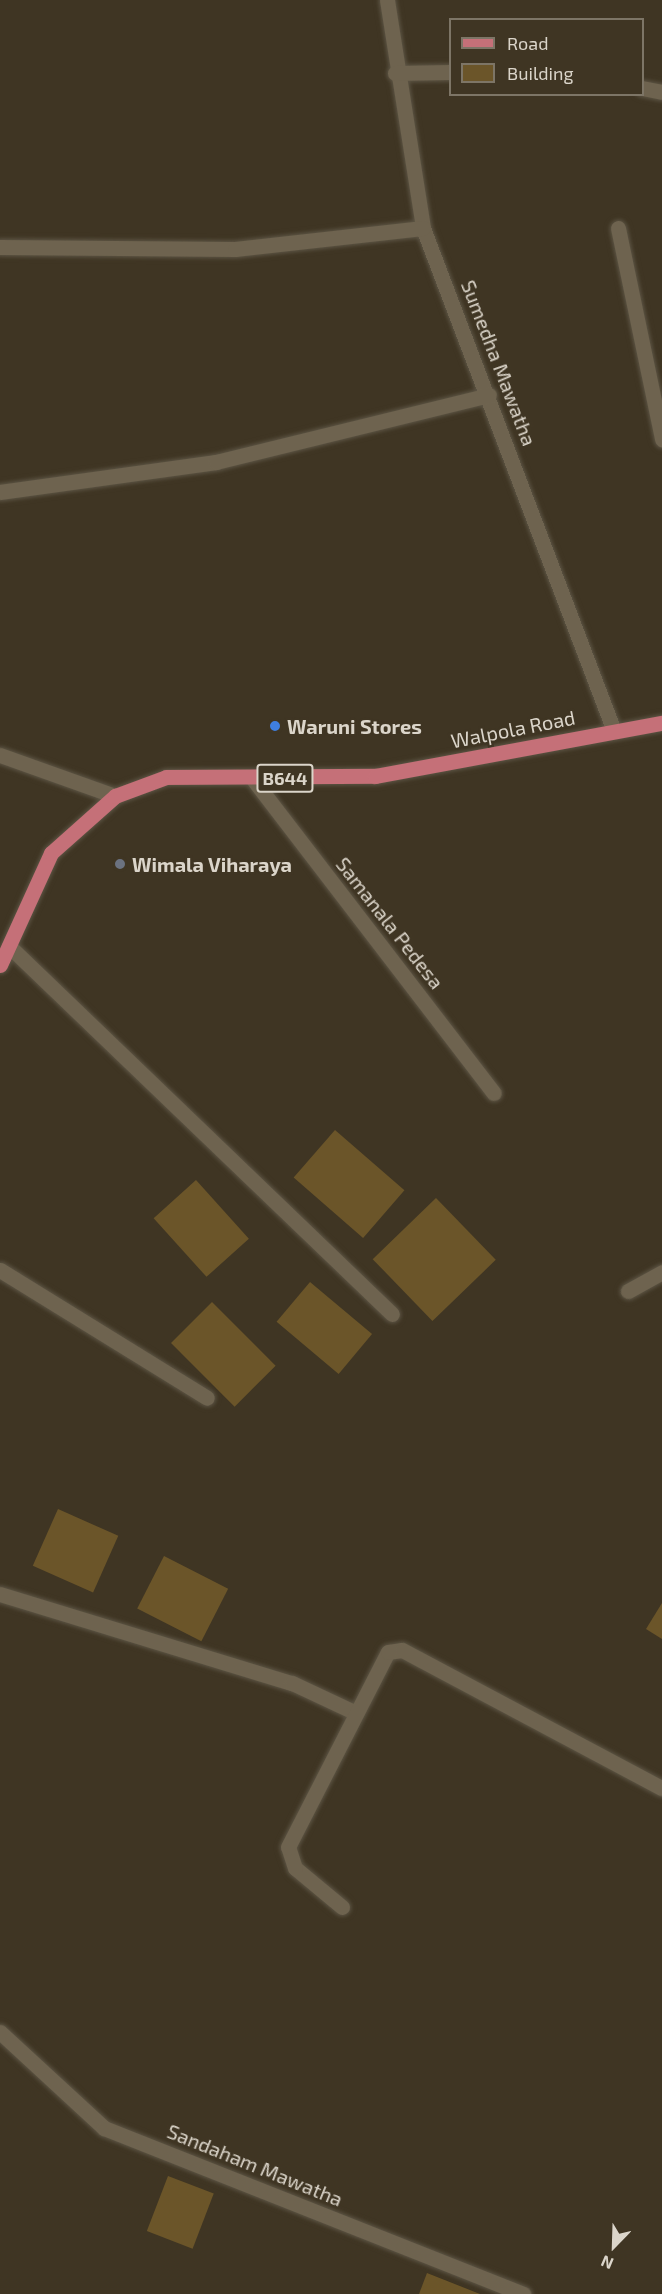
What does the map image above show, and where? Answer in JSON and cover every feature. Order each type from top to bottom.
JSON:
[{"type":"main road","name":"Walpola Road","points":[[0,965],[51,854],[115,796],[166,777],[375,776],[662,723]]},
{"type":"street","name":"Sumedha Mawatha","points":[[387,0],[394,73],[423,228],[489,395],[614,731]]},
{"type":"street","points":[[394,73],[449,72]]},
{"type":"street","points":[[644,88],[662,92]]},
{"type":"street","points":[[0,247],[235,249],[423,228]]},
{"type":"street","points":[[618,228],[662,439]]},
{"type":"street","points":[[0,492],[216,462],[489,395]]},
{"type":"street","points":[[0,755],[115,796]]},
{"type":"street","name":"Samanala Pedesa","points":[[252,778],[494,1093]]},
{"type":"street","points":[[9,946],[392,1314]]},
{"type":"street","points":[[0,1270],[207,1398]]},
{"type":"street","points":[[628,1291],[662,1272]]},
{"type":"street","points":[[0,1594],[292,1683],[354,1712]]},
{"type":"street","points":[[342,1907],[295,1868],[288,1847],[354,1712],[388,1652],[402,1650],[660,1784]]},
{"type":"street","name":"Sandaham Mawatha","points":[[0,2032],[104,2128],[523,2294]]},
{"type":"building","points":[[335,1130],[404,1190],[363,1238],[294,1178]]},
{"type":"building","points":[[196,1180],[249,1239],[207,1277],[154,1218]]},
{"type":"building","points":[[436,1198],[496,1260],[432,1321],[373,1259]]},
{"type":"building","points":[[310,1282],[372,1334],[339,1374],[277,1322]]},
{"type":"building","points":[[212,1302],[276,1366],[235,1407],[171,1343]]},
{"type":"building","points":[[58,1509],[118,1536],[93,1592],[33,1566]]},
{"type":"building","points":[[164,1556],[228,1589],[201,1641],[137,1609]]},
{"type":"building","points":[[662,1603],[662,1639],[646,1629]]},
{"type":"building","points":[[168,2176],[214,2194],[193,2249],[147,2231]]},
{"type":"building","points":[[427,2273],[480,2294],[419,2294]]},
{"type":"place","name":"Waruni Stores","points":[[275,726]]},
{"type":"place","name":"Wimala Viharaya","points":[[120,864]]}]
